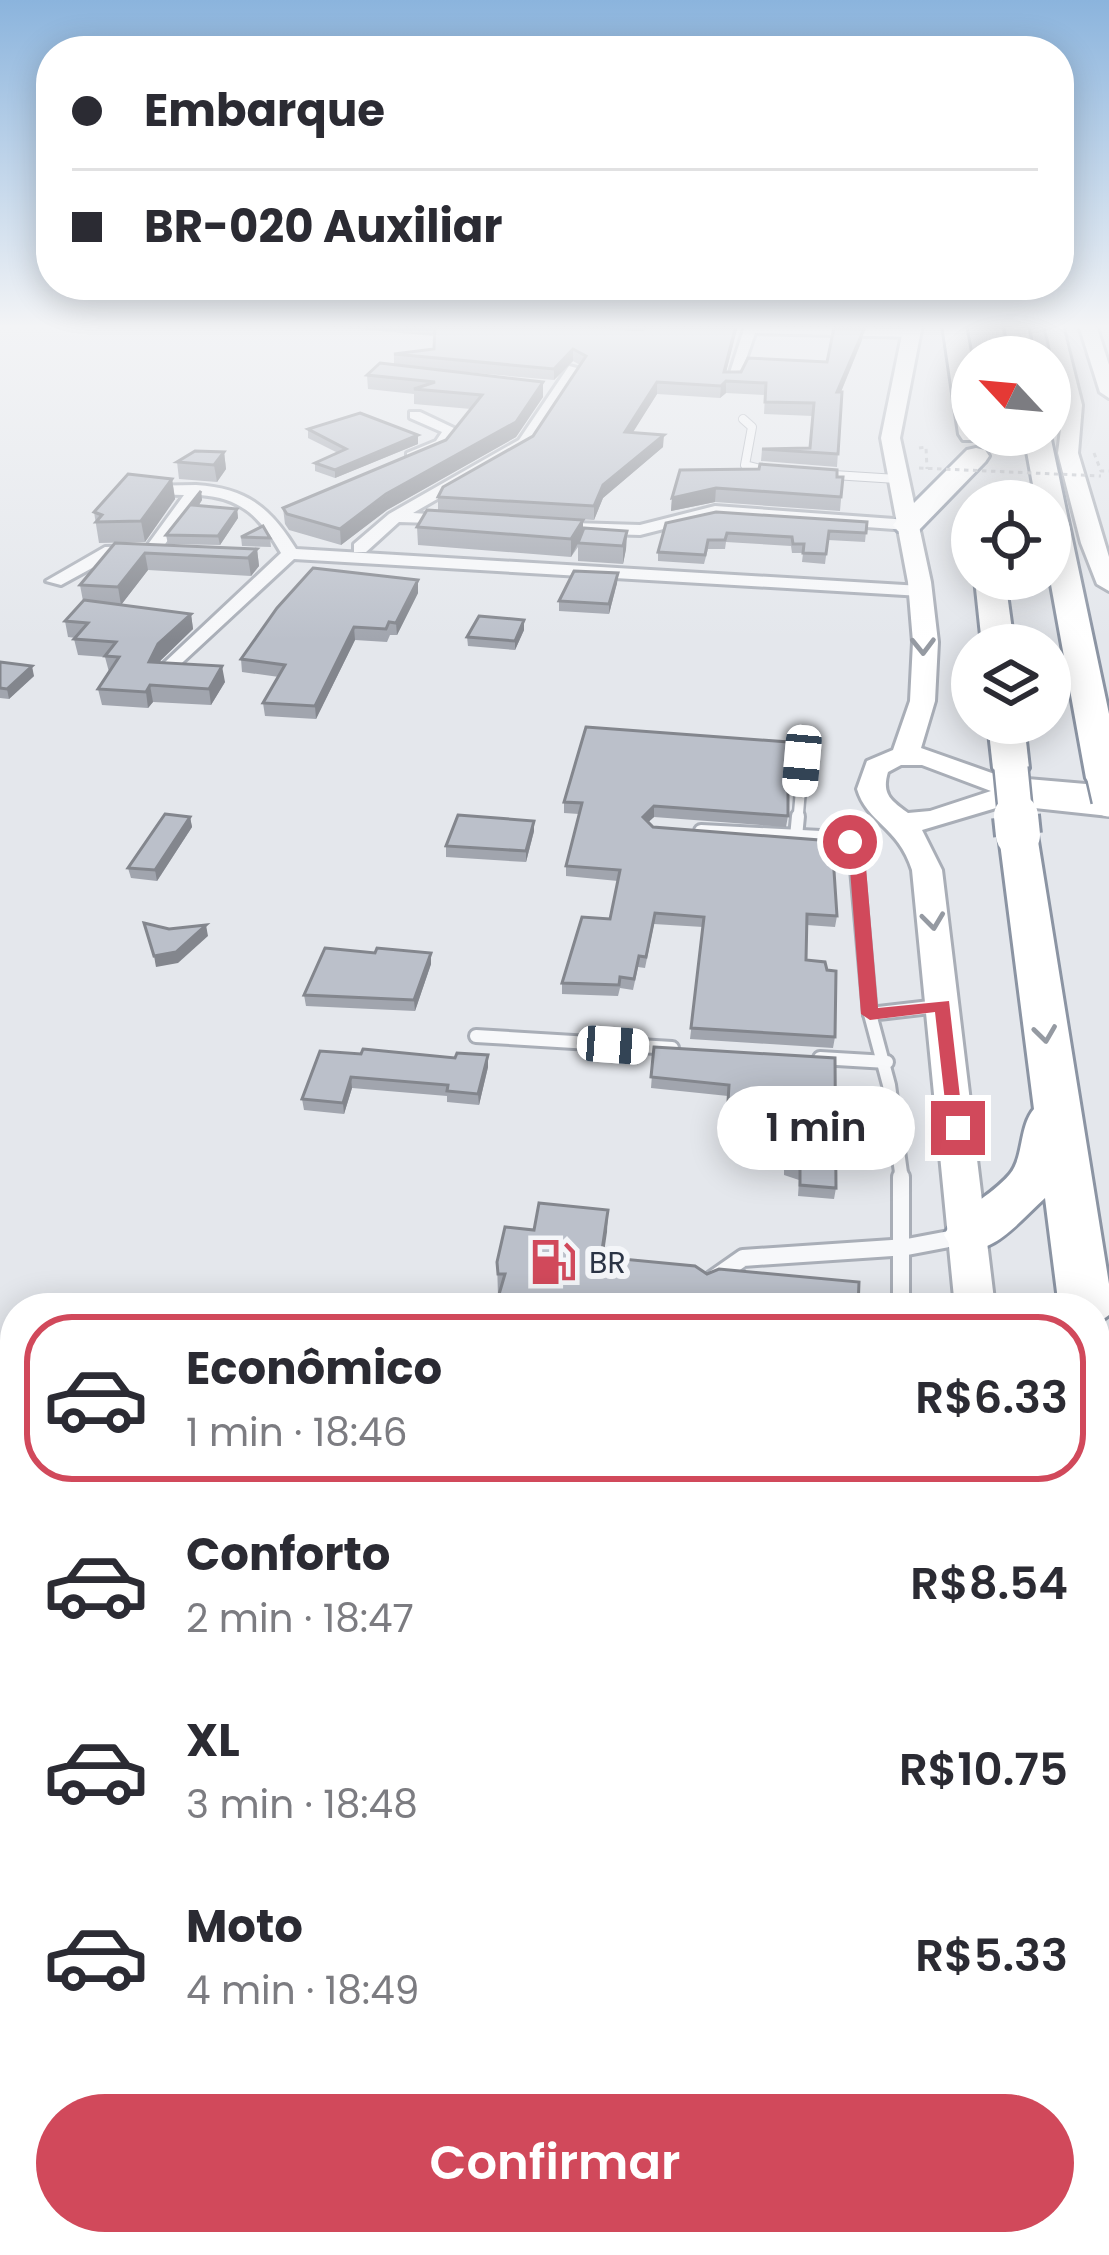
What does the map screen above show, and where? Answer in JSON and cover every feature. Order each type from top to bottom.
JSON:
[{"type":"highway","points":[[908,525],[963,456]]},
{"type":"highway","points":[[1070,600],[1108,795]]},
{"type":"highway","points":[[1009,744],[1084,1293]]},
{"type":"highway","points":[[970,1235],[1036,1179],[1054,1099]]},
{"type":"main road","points":[[892,430],[921,591],[921,723],[905,754]]},
{"type":"main road","points":[[1069,456],[1092,543],[1109,584]]},
{"type":"main road","points":[[974,1293],[927,871],[919,843],[874,799],[873,773],[888,759],[905,754],[936,758],[1000,785],[1108,795]]},
{"type":"main road","points":[[894,815],[931,821],[986,799],[1108,795]]},
{"type":"street","points":[[398,462],[441,444],[449,430]]},
{"type":"street","points":[[360,548],[395,517],[524,443],[533,430]]},
{"type":"street","points":[[146,489],[238,494],[270,516],[288,556]]},
{"type":"street","points":[[55,580],[110,550],[163,548],[195,491]]},
{"type":"street","points":[[270,516],[291,507]]},
{"type":"street","points":[[557,527],[640,530],[715,511],[908,525]]},
{"type":"street","points":[[395,517],[488,523]]},
{"type":"street","points":[[263,556],[921,591]]},
{"type":"street","points":[[171,668],[288,556]]},
{"type":"lane","points":[[751,430],[745,465],[785,472]]},
{"type":"lane","points":[[806,474],[897,478]]},
{"type":"lane","points":[[796,837],[802,761]]},
{"type":"lane","points":[[676,829],[840,838],[855,847],[870,1014],[887,1062],[907,1246],[902,1293]]},
{"type":"lane","points":[[870,1014],[943,1005]]},
{"type":"lane","points":[[476,1036],[682,1049]]},
{"type":"lane","points":[[796,1056],[887,1062]]},
{"type":"lane","points":[[705,1284],[743,1258],[907,1246],[970,1235]]},
{"type":"path","points":[[919,468],[1101,476]]},
{"type":"building","points":[[310,430],[405,430],[418,435],[335,470],[315,463],[346,449]]},
{"type":"building","points":[[454,430],[501,430],[386,494],[340,529],[287,514],[283,508],[446,440]]},
{"type":"building","points":[[537,430],[664,435],[603,485],[594,506],[438,497],[443,487]]},
{"type":"building","points":[[812,430],[840,430],[838,454],[762,449],[810,448]]},
{"type":"building","points":[[195,451],[224,452],[214,465],[177,462]]},
{"type":"building","points":[[760,464],[837,470],[837,477],[843,477],[841,497],[716,488],[672,498],[680,470],[759,469]]},
{"type":"building","points":[[128,474],[172,479],[141,521],[96,522],[102,515],[94,512]]},
{"type":"building","points":[[201,491],[192,505],[237,509],[218,536],[166,535]]},
{"type":"building","points":[[427,510],[583,520],[571,539],[417,527]]},
{"type":"building","points":[[716,512],[867,522],[866,533],[829,531],[826,554],[803,553],[804,544],[793,544],[792,537],[727,533],[725,540],[708,540],[705,555],[658,552],[666,523]]},
{"type":"building","points":[[263,526],[270,538],[241,537]]},
{"type":"building","points":[[584,528],[627,531],[623,546],[578,543]]},
{"type":"building","points":[[115,543],[257,549],[248,558],[145,553],[118,587],[80,585]]},
{"type":"building","points":[[313,568],[418,580],[396,623],[389,622],[386,629],[354,627],[315,706],[263,703],[285,665],[241,659]]},
{"type":"building","points":[[574,571],[618,573],[609,604],[559,601]]},
{"type":"building","points":[[84,600],[191,614],[158,644],[149,662],[222,666],[209,689],[150,685],[146,692],[98,689],[119,657],[105,656],[116,642],[74,639],[88,623],[65,621]]},
{"type":"building","points":[[479,616],[524,620],[515,641],[467,637]]},
{"type":"building","points":[[0,662],[32,666],[7,689],[0,688]]},
{"type":"building","points":[[586,727],[788,742],[788,816],[654,806],[643,817],[653,827],[832,841],[837,916],[807,914],[806,960],[825,962],[827,970],[836,971],[835,1037],[691,1028],[704,917],[655,913],[646,957],[639,956],[634,979],[620,977],[619,985],[562,983],[582,917],[610,919],[620,870],[566,866],[582,803],[564,802]]},
{"type":"building","points":[[165,814],[190,817],[155,870],[128,868]]},
{"type":"building","points":[[458,815],[534,821],[526,851],[446,846]]},
{"type":"building","points":[[144,923],[169,929],[206,925],[176,952],[154,956]]},
{"type":"building","points":[[325,948],[431,953],[414,1000],[304,995]]},
{"type":"building","points":[[654,1047],[835,1058],[836,1188],[800,1185],[800,1169],[785,1164],[785,1140],[726,1135],[729,1085],[651,1077]]},
{"type":"building","points":[[363,1049],[455,1058],[457,1053],[488,1055],[478,1094],[447,1091],[448,1085],[351,1077],[343,1103],[302,1099],[320,1051],[361,1054]]},
{"type":"building","points":[[539,1203],[608,1210],[601,1257],[695,1266],[707,1274],[719,1269],[859,1282],[859,1293],[499,1293],[505,1274],[498,1274],[497,1262],[505,1227],[534,1230]]},
{"type":"place","name":"BR","points":[[553,1262]]},
{"type":"route","points":[[850,842],[857,856],[870,1014],[943,1005],[958,1128]]}]
